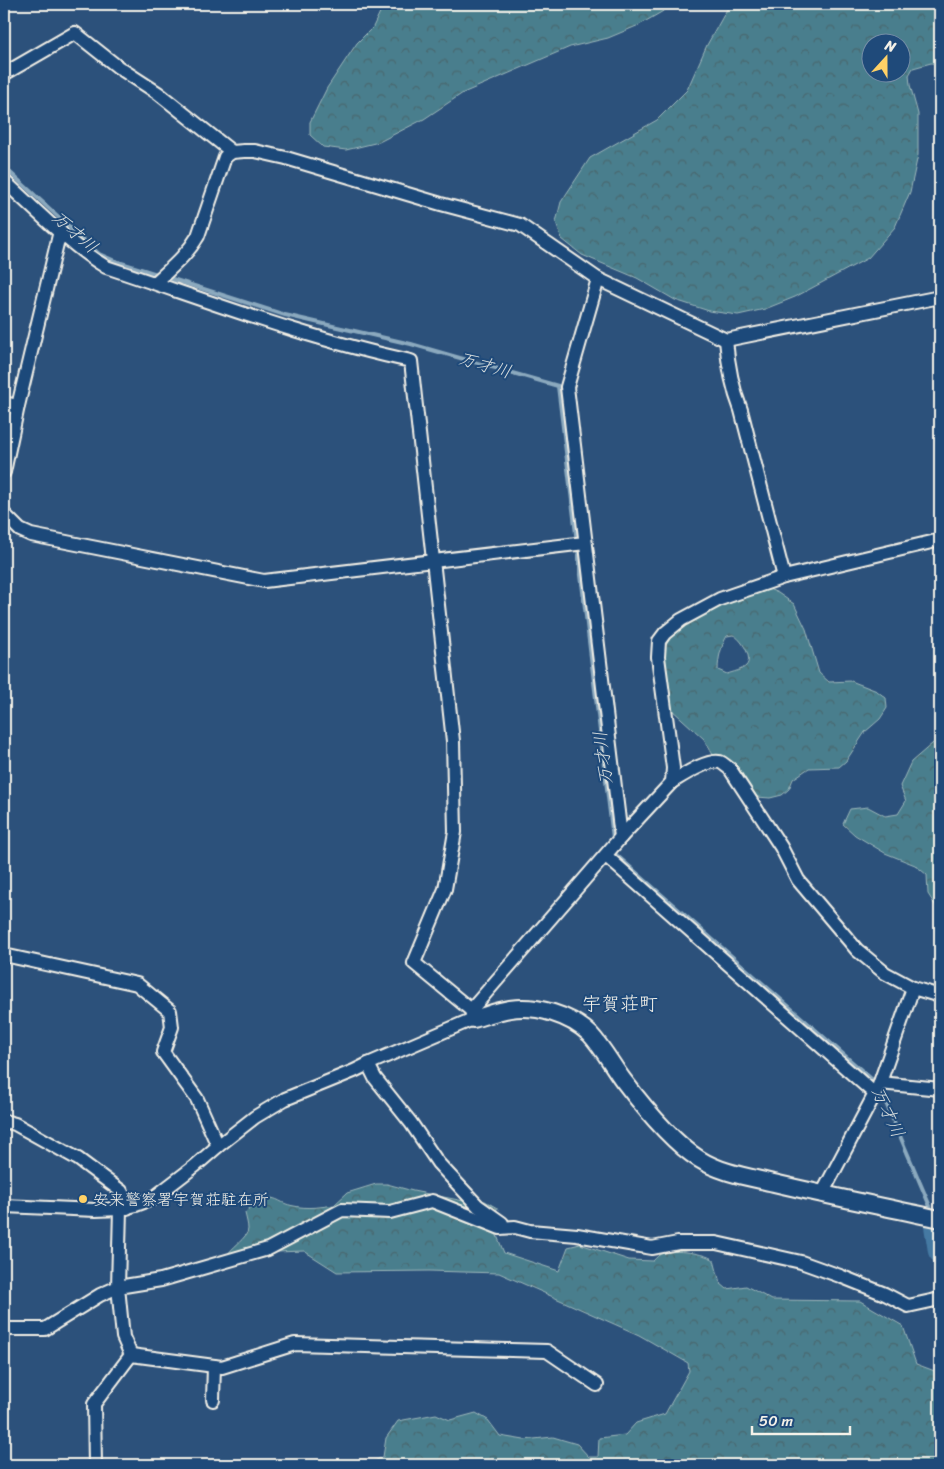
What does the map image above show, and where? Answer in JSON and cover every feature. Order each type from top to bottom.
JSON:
[{"type":"street","points":[[4,74],[75,33],[118,67],[158,93],[232,152]]},
{"type":"street","points":[[161,277],[180,261],[198,236],[224,157],[232,152],[255,151],[286,158],[441,204],[520,225],[598,279],[726,340],[940,297]]},
{"type":"street","points":[[4,182],[60,231],[94,259],[106,266],[161,277],[257,317],[369,352],[411,361],[453,741],[455,832],[445,889],[414,963],[472,1015]]},
{"type":"street","points":[[4,472],[60,231]]},
{"type":"street","points":[[598,279],[567,387],[579,543],[621,837]]},
{"type":"street","points":[[726,340],[729,369],[734,391],[741,410],[784,577]]},
{"type":"street","points":[[4,403],[18,406]]},
{"type":"street","points":[[4,514],[20,530],[31,536],[264,581],[579,543]]},
{"type":"street","points":[[672,782],[672,768],[658,657],[660,638],[681,620],[720,599],[784,577],[940,540]]},
{"type":"street","points":[[472,1015],[621,837],[672,782],[713,762],[720,762],[730,769],[781,847],[798,880],[866,959],[890,976],[913,988],[940,996]]},
{"type":"street","points":[[606,856],[879,1086],[940,1090]]},
{"type":"street","points":[[4,956],[137,984],[159,1001],[170,1011],[172,1028],[163,1052],[197,1098],[218,1146]]},
{"type":"street","points":[[822,1194],[879,1086],[913,988]]},
{"type":"street","points":[[4,1206],[96,1210],[123,1208],[152,1199],[255,1117],[285,1099],[354,1071],[472,1015],[510,1009],[539,1009],[575,1023],[590,1035],[641,1102],[674,1140],[699,1160],[730,1172],[940,1219]]},
{"type":"street","points":[[368,1064],[375,1078],[438,1163],[478,1206],[505,1224],[530,1231],[577,1235],[652,1248],[678,1243],[716,1243],[800,1262],[885,1294],[908,1306],[940,1299]]},
{"type":"street","points":[[4,1121],[16,1124],[78,1159],[121,1191],[125,1198],[118,1287],[123,1337],[131,1355]]},
{"type":"street","points":[[4,1329],[45,1329],[100,1295],[118,1287],[161,1280],[268,1249],[342,1210],[390,1212],[432,1201],[500,1228],[515,1227]]},
{"type":"street","points":[[131,1355],[222,1368],[295,1344],[547,1351],[597,1385]]},
{"type":"street","points":[[95,1465],[94,1404],[131,1355]]},
{"type":"street","points":[[213,1400],[214,1366]]},
{"type":"green space","points":[[384,4],[672,4],[639,25],[608,38],[570,47],[463,93],[424,119],[379,142],[346,150],[323,147],[310,135],[310,122],[327,88],[357,43],[373,27]]},
{"type":"green space","points":[[730,4],[940,4],[940,64],[931,63],[912,70],[912,32],[862,32],[862,82],[910,82],[918,114],[918,155],[910,192],[895,227],[868,258],[795,297],[765,309],[738,315],[709,311],[675,300],[637,278],[582,255],[562,239],[556,222],[561,202],[590,158],[657,120],[687,90],[707,45]]},
{"type":"green space","points":[[769,589],[778,593],[794,604],[806,629],[819,673],[829,682],[851,681],[877,691],[886,698],[887,708],[880,719],[865,732],[846,761],[839,767],[809,768],[793,779],[789,789],[782,795],[770,798],[757,797],[750,793],[736,769],[713,755],[704,739],[671,709],[663,674],[665,647],[671,637],[681,627],[718,606]],"holes":[[[733,635],[748,653],[748,662],[742,669],[727,674],[718,670],[720,653],[727,636]]]},
{"type":"green space","points":[[940,737],[940,947],[935,931],[937,908],[928,894],[927,875],[915,865],[885,853],[855,835],[843,824],[850,809],[868,807],[885,816],[898,814],[906,801],[900,786],[911,762]]},
{"type":"green space","points":[[376,1184],[387,1184],[469,1202],[485,1201],[497,1208],[494,1228],[504,1253],[559,1271],[568,1247],[580,1244],[629,1260],[653,1261],[663,1253],[682,1252],[704,1255],[714,1260],[720,1283],[727,1289],[746,1286],[772,1300],[860,1301],[903,1326],[916,1364],[940,1373],[940,1465],[366,1465],[383,1457],[386,1438],[398,1421],[436,1414],[450,1420],[476,1413],[488,1420],[500,1436],[524,1440],[553,1437],[577,1444],[589,1457],[598,1457],[599,1438],[625,1435],[636,1423],[665,1414],[689,1371],[688,1363],[639,1335],[499,1273],[429,1271],[337,1272],[304,1251],[250,1253],[226,1257],[247,1232],[248,1227],[245,1213],[259,1198],[271,1198],[288,1205],[309,1208],[334,1205],[347,1193]]},
{"type":"waterway","name":"万才川","points":[[4,167],[99,254],[160,275]]},
{"type":"waterway","name":"万才川","points":[[166,277],[285,315],[411,344],[558,386],[613,838]]},
{"type":"waterway","name":"万才川","points":[[614,853],[876,1083]]},
{"type":"waterway","name":"万才川","points":[[880,1089],[932,1211]]},
{"type":"waterway","name":"万才川","points":[[936,1226],[940,1251]]},
{"type":"place","name":"安来警察署宇賀荘駐在所","points":[[83,1199]]},
{"type":"district","name":"宇賀荘町","points":[[620,1003]]}]
